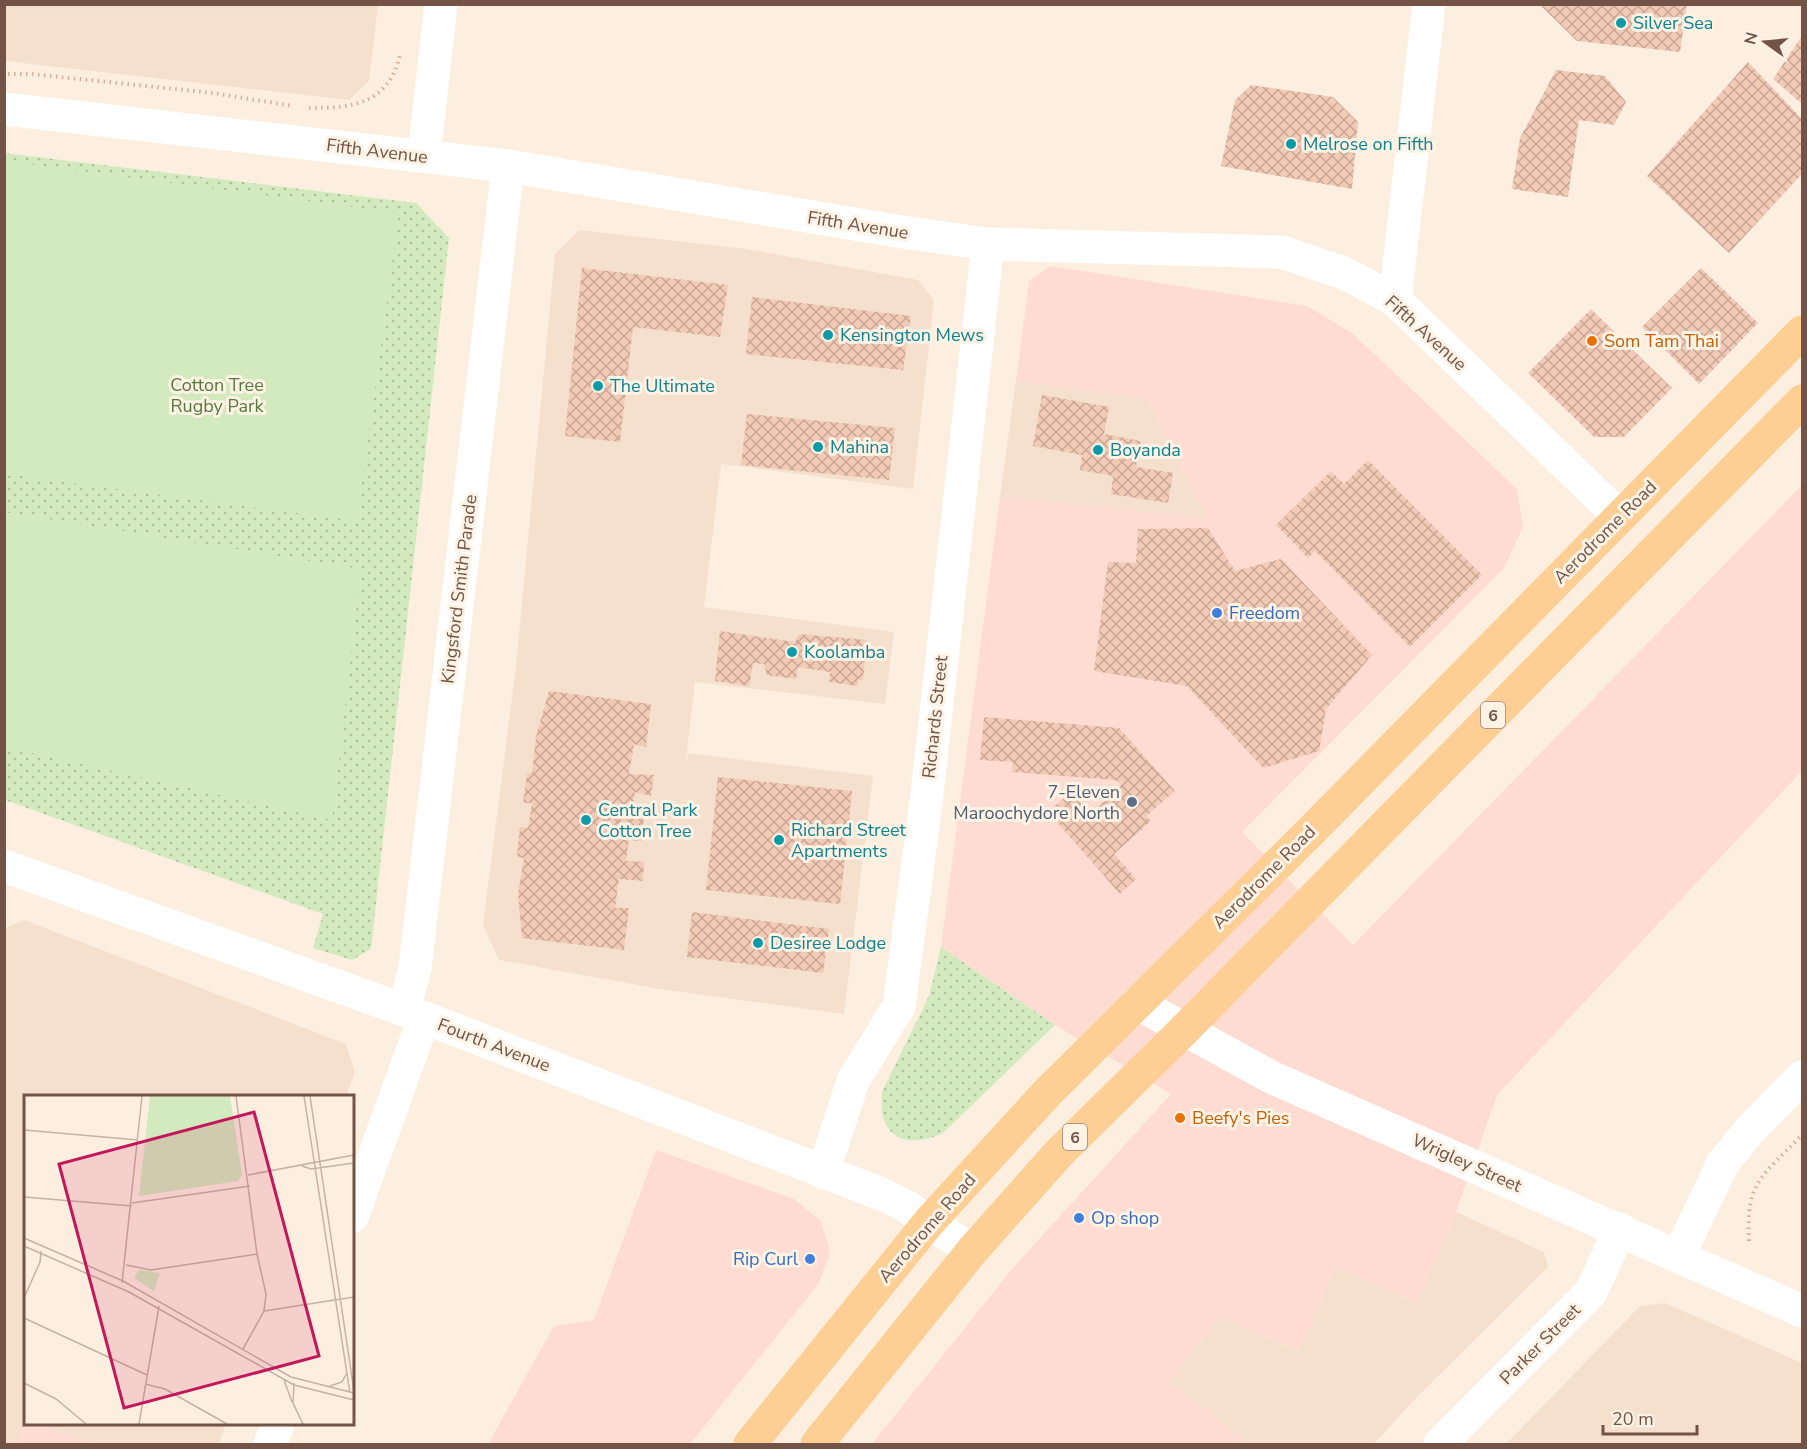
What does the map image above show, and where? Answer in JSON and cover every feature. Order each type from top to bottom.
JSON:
[{"type":"main road","name":"Aerodrome Road","points":[[750,1444],[929,1222],[1047,1094],[1314,828],[1803,332]]},
{"type":"main road","name":"6","points":[[817,1444],[972,1251],[1059,1153],[1184,1030],[1801,406]]},
{"type":"street","points":[[424,156],[441,4]]},
{"type":"street","points":[[1395,300],[1429,4]]},
{"type":"street","name":"Fifth Avenue","points":[[4,108],[508,166],[988,244],[1282,252],[1344,273],[1395,300],[1620,517]]},
{"type":"street","name":"Kingsford Smith Parade","points":[[354,1210],[414,1014],[415,968],[508,166]]},
{"type":"street","name":"Richards Street","points":[[824,1173],[853,1081],[899,1006],[926,802],[988,244]]},
{"type":"street","name":"Fourth Avenue","points":[[4,866],[414,1014],[879,1193],[929,1222],[972,1251]]},
{"type":"street","name":"Wrigley Street","points":[[1137,1003],[1271,1077],[1803,1311]]},
{"type":"street","points":[[1679,1255],[1723,1163],[1750,1130],[1803,1077]]},
{"type":"street","name":"Parker Street","points":[[1440,1444],[1591,1292],[1620,1230]]},
{"type":"street","points":[[270,1444],[278,1425]]},
{"type":"path","points":[[306,108],[360,104],[379,93],[393,80],[401,46]]},
{"type":"path","points":[[4,74],[31,74],[213,93],[295,106]]},
{"type":"path","points":[[1749,1241],[1747,1210],[1756,1183],[1803,1135]]},
{"type":"shaded area","points":[[5,4],[378,5],[369,81],[349,100],[5,61]]},
{"type":"shaded area","points":[[579,230],[746,249],[918,280],[934,300],[913,489],[721,464],[704,607],[894,632],[885,704],[695,682],[685,768],[688,753],[873,776],[844,1014],[660,989],[499,960],[483,925],[516,666],[555,254]]},
{"type":"shaded area","points":[[1050,266],[1307,306],[1352,333],[1517,489],[1523,527],[1504,568],[1242,832],[1353,945],[1802,485],[1802,771],[1497,1095],[1456,1212],[1417,1302],[1336,1267],[1299,1351],[1220,1317],[1168,1382],[1249,1444],[872,1444],[1012,1269],[1171,1094],[1055,1025],[941,947],[1000,497],[1207,518],[1148,399],[1016,381],[1029,281]]},
{"type":"shaded area","name":"Boyanda","points":[[1016,381],[1148,399],[1207,518],[1000,497]]},
{"type":"shaded area","points":[[24,920],[346,1044],[355,1072],[346,1095],[24,1095],[24,1422],[16,1444],[5,1444],[5,928]]},
{"type":"shaded area","points":[[656,1150],[794,1199],[821,1221],[830,1252],[819,1283],[690,1444],[488,1444],[554,1326],[594,1320]]},
{"type":"shaded area","points":[[1456,1212],[1544,1252],[1548,1267],[1413,1401],[1374,1444],[1249,1444],[1168,1382],[1220,1316],[1299,1351],[1336,1267],[1417,1302]]},
{"type":"shaded area","points":[[1665,1303],[1802,1363],[1802,1444],[1506,1444],[1640,1306]]},
{"type":"shaded area","points":[[24,1422],[24,1425],[40,1425],[94,1444],[16,1444]]},
{"type":"shaded area","points":[[40,1425],[226,1425],[219,1444],[94,1444]]},
{"type":"green space","name":"Cotton Tree Rugby Park","points":[[4,153],[416,203],[449,238],[371,949],[352,960],[313,948],[323,914],[5,800]]},
{"type":"green space","points":[[5,161],[399,213],[357,521],[5,474]]},
{"type":"green space","points":[[4,512],[361,569],[332,820],[5,747]]},
{"type":"green space","points":[[941,947],[1055,1025],[943,1133],[929,1138],[906,1140],[896,1136],[884,1120],[882,1092],[929,996]]},
{"type":"building","name":"Silver Sea","points":[[1539,4],[1687,4],[1680,52],[1577,41]]},
{"type":"building","points":[[1802,36],[1802,104],[1773,79]]},
{"type":"building","points":[[1748,62],[1802,119],[1802,174],[1729,253],[1647,176]]},
{"type":"building","points":[[1556,70],[1605,76],[1626,102],[1614,125],[1579,120],[1568,197],[1512,189],[1520,138]]},
{"type":"building","name":"Melrose on Fifth","points":[[1251,85],[1333,97],[1358,122],[1352,189],[1221,166],[1235,100]]},
{"type":"building","name":"The Ultimate","points":[[582,268],[728,285],[720,337],[633,327],[620,442],[565,436]]},
{"type":"building","points":[[1701,268],[1758,323],[1699,384],[1642,327]]},
{"type":"building","name":"Kensington Mews","points":[[752,297],[911,316],[903,370],[746,354]]},
{"type":"building","name":"Som Tam Thai","points":[[1591,309],[1672,388],[1624,437],[1594,437],[1528,373]]},
{"type":"building","name":"Boyanda","points":[[1042,395],[1109,407],[1104,434],[1141,441],[1136,467],[1173,473],[1168,503],[1111,494],[1113,476],[1080,470],[1082,455],[1033,446]]},
{"type":"building","name":"Mahina","points":[[747,414],[895,428],[889,480],[741,465]]},
{"type":"building","points":[[1368,460],[1482,575],[1410,647],[1315,551],[1308,558],[1276,525],[1331,471],[1344,484]]},
{"type":"building","name":"Freedom","points":[[1208,528],[1235,571],[1281,559],[1372,655],[1326,709],[1319,751],[1263,768],[1187,686],[1094,671],[1108,562],[1136,563],[1138,529]]},
{"type":"building","name":"Koolamba","points":[[720,631],[795,642],[799,634],[867,640],[863,680],[858,679],[858,686],[829,682],[830,672],[798,667],[796,679],[767,675],[764,664],[753,663],[749,686],[715,681]]},
{"type":"building","name":"Central Park Cotton Tree","points":[[549,691],[651,704],[646,747],[634,744],[629,774],[654,775],[651,796],[635,792],[632,814],[644,814],[642,841],[629,840],[626,861],[644,862],[643,881],[619,879],[615,908],[629,908],[624,950],[522,938],[518,894],[524,858],[517,857],[520,827],[528,828],[532,803],[523,803],[527,774],[532,773],[536,737]]},
{"type":"building","name":"7-Eleven Maroochydore North","points":[[984,717],[1119,728],[1175,791],[1146,816],[1151,821],[1114,854],[1136,879],[1120,894],[1048,812],[1071,792],[1090,814],[1122,784],[1115,780],[1012,772],[1013,762],[980,760]]},
{"type":"building","name":"Richard Street Apartments","points":[[718,777],[852,791],[840,904],[706,890]]},
{"type":"building","name":"Desiree Lodge","points":[[692,912],[829,929],[823,973],[687,957]]},
{"type":"place","name":"Silver Sea","points":[[1621,23]]},
{"type":"place","name":"Melrose on Fifth","points":[[1291,144]]},
{"type":"place","name":"Kensington Mews","points":[[828,335]]},
{"type":"place","name":"Som Tam Thai","points":[[1592,341]]},
{"type":"place","name":"The Ultimate","points":[[598,386]]},
{"type":"place","name":"Mahina","points":[[818,447]]},
{"type":"place","name":"Boyanda","points":[[1098,450]]},
{"type":"place","name":"Freedom","points":[[1217,613]]},
{"type":"place","name":"Koolamba","points":[[792,652]]},
{"type":"place","name":"7-Eleven Maroochydore North","points":[[1132,802]]},
{"type":"place","name":"Central Park Cotton Tree","points":[[586,820]]},
{"type":"place","name":"Richard Street Apartments","points":[[779,840]]},
{"type":"place","name":"Desiree Lodge","points":[[758,943]]},
{"type":"place","name":"Beefy's Pies","points":[[1180,1118]]},
{"type":"place","name":"Op shop","points":[[1079,1218]]},
{"type":"place","name":"Rip Curl","points":[[810,1259]]}]
